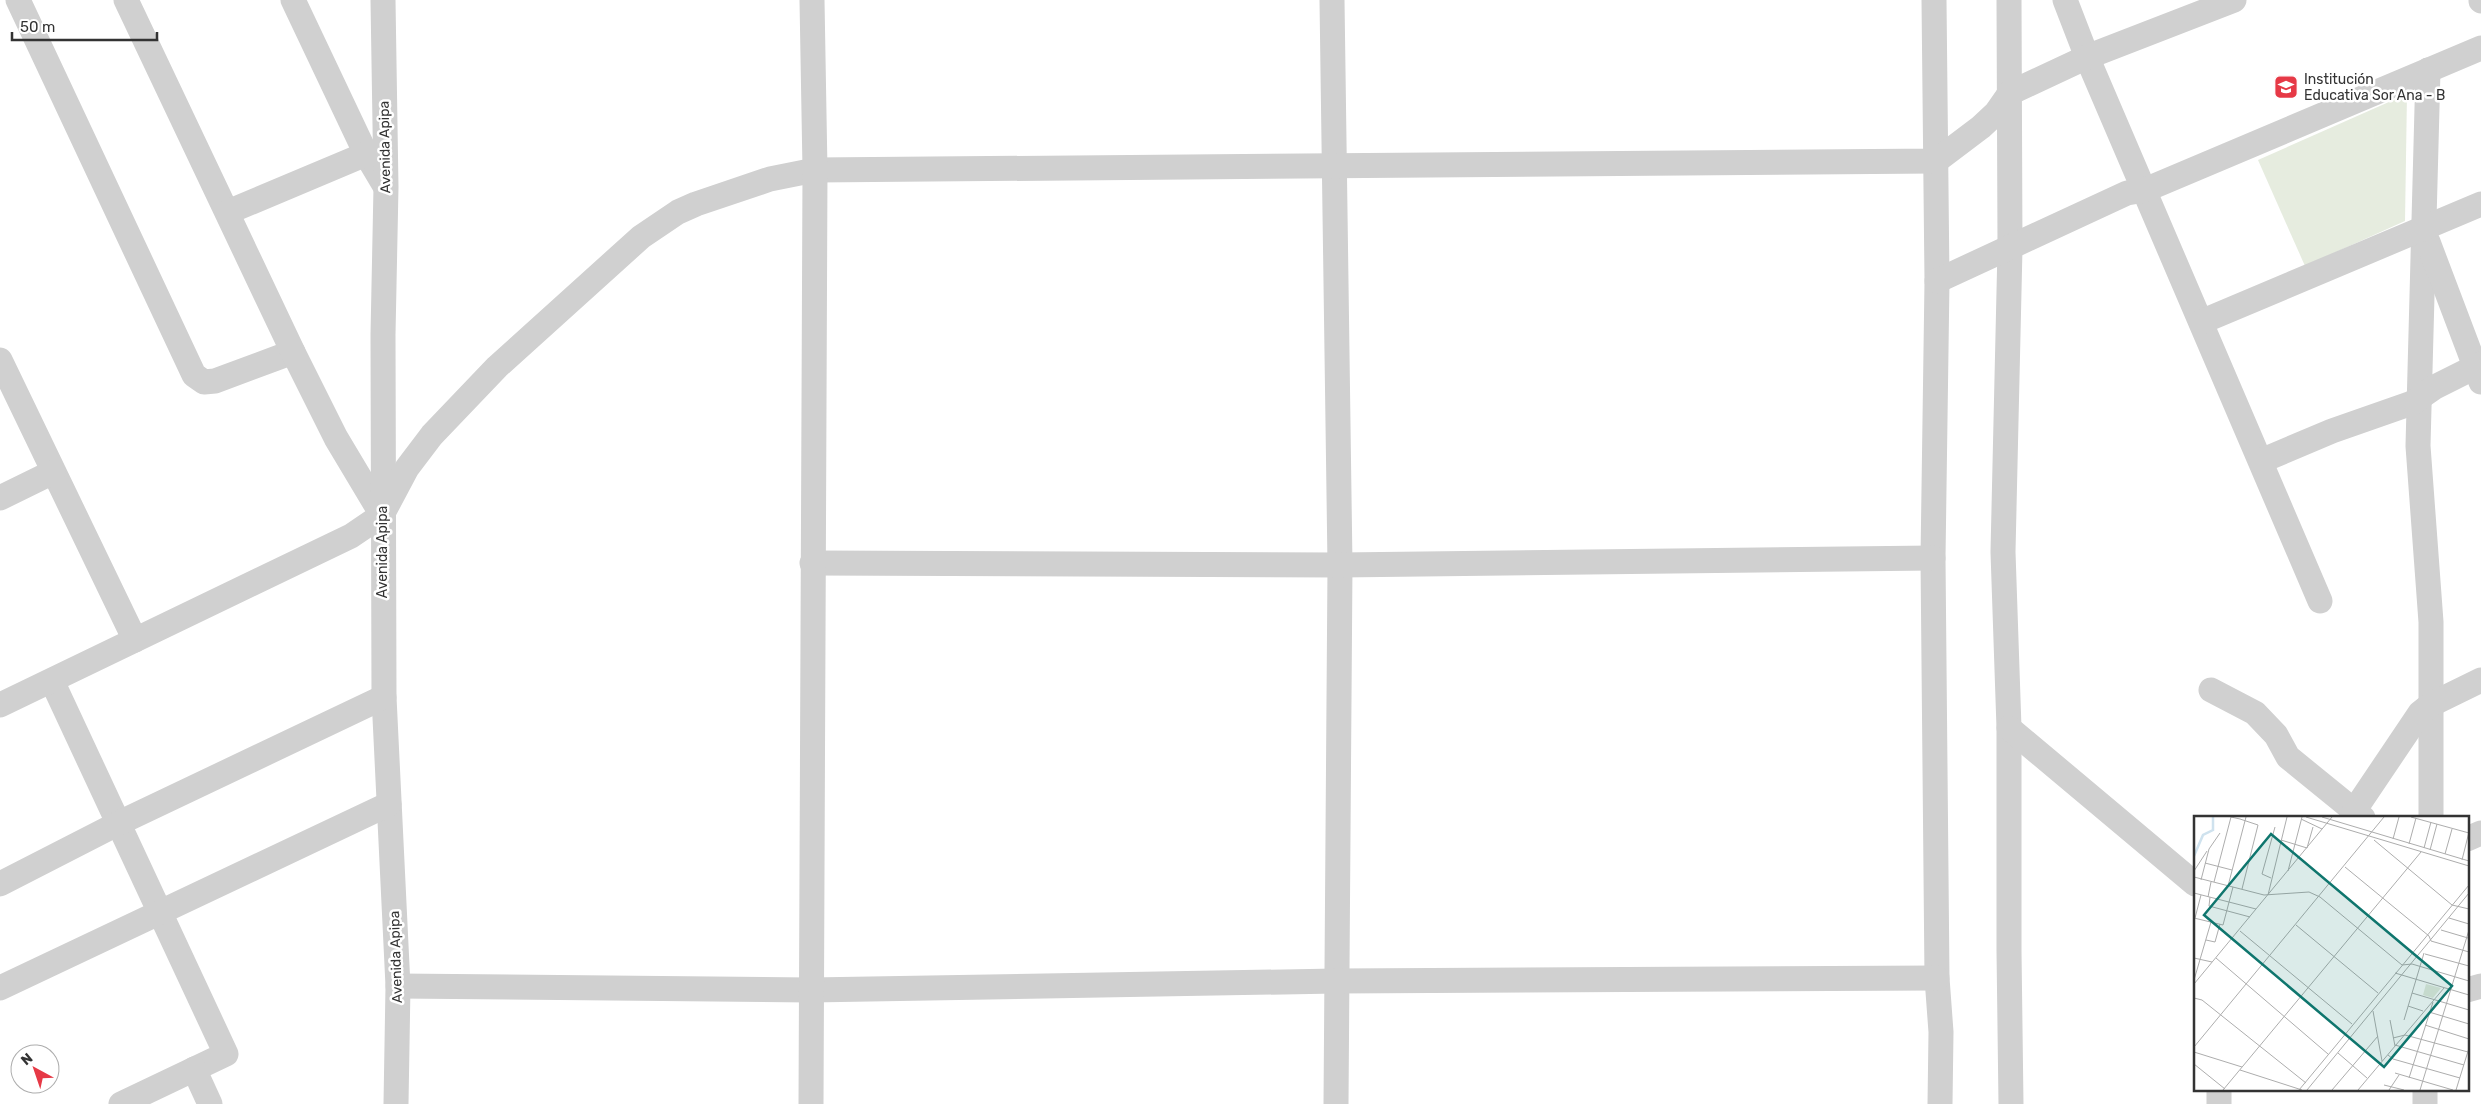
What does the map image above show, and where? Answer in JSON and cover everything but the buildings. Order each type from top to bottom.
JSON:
[{"type":"street","points":[[18,0],[194,375],[204,382],[215,381],[293,352]]},
{"type":"street","points":[[126,0],[293,352],[336,438],[382,515]]},
{"type":"street","points":[[293,0],[366,154],[386,187]]},
{"type":"street","name":"Avenida Apipa","points":[[383,0],[386,187],[382,515],[384,697],[398,986],[396,1104]]},
{"type":"street","points":[[811,1104],[815,170],[812,0]]},
{"type":"street","points":[[1332,0],[1340,565],[1336,1104]]},
{"type":"street","points":[[1934,0],[1936,281],[1932,558],[1937,978],[1941,1032],[1940,1104]]},
{"type":"street","points":[[2008,0],[2010,248],[2004,552],[2010,728],[2009,951],[2011,1104]]},
{"type":"street","points":[[2065,0],[2087,57],[2320,601]]},
{"type":"street","points":[[0,705],[326,550],[382,515],[408,468],[432,435],[497,367],[642,238],[678,212],[770,179],[815,170],[1936,161],[1963,143],[1981,127],[1996,113],[2010,93],[2087,57],[2234,0]]},
{"type":"street","points":[[1936,281],[2127,193],[2145,190],[2481,48]]},
{"type":"street","points":[[2428,70],[2418,446],[2431,622],[2431,816]]},
{"type":"street","points":[[228,212],[366,154]]},
{"type":"street","points":[[2201,322],[2481,204]]},
{"type":"street","points":[[2261,461],[2332,431],[2412,403],[2435,387],[2479,371],[2423,228]]},
{"type":"street","points":[[0,360],[135,640]]},
{"type":"street","points":[[0,498],[53,472]]},
{"type":"street","points":[[812,563],[1340,565],[1932,558]]},
{"type":"street","points":[[2211,690],[2255,713],[2276,735],[2288,757],[2359,814],[2412,724],[2430,705],[2481,680]]},
{"type":"street","points":[[52,681],[226,1054],[121,1104]]},
{"type":"street","points":[[0,884],[118,824],[384,697]]},
{"type":"street","points":[[2010,728],[2194,883]]},
{"type":"street","points":[[0,988],[159,911],[389,804]]},
{"type":"street","points":[[2468,839],[2481,833]]},
{"type":"street","points":[[398,986],[811,990],[1336,981],[1937,978]]},
{"type":"street","points":[[2468,990],[2481,986]]},
{"type":"street","points":[[194,1069],[210,1104]]},
{"type":"shaded area","points":[[2407,94],[2405,221],[2305,266],[2258,160]]},
{"type":"place","name":"Institución Educativa Sor Ana - B","points":[[2286,87]]}]
